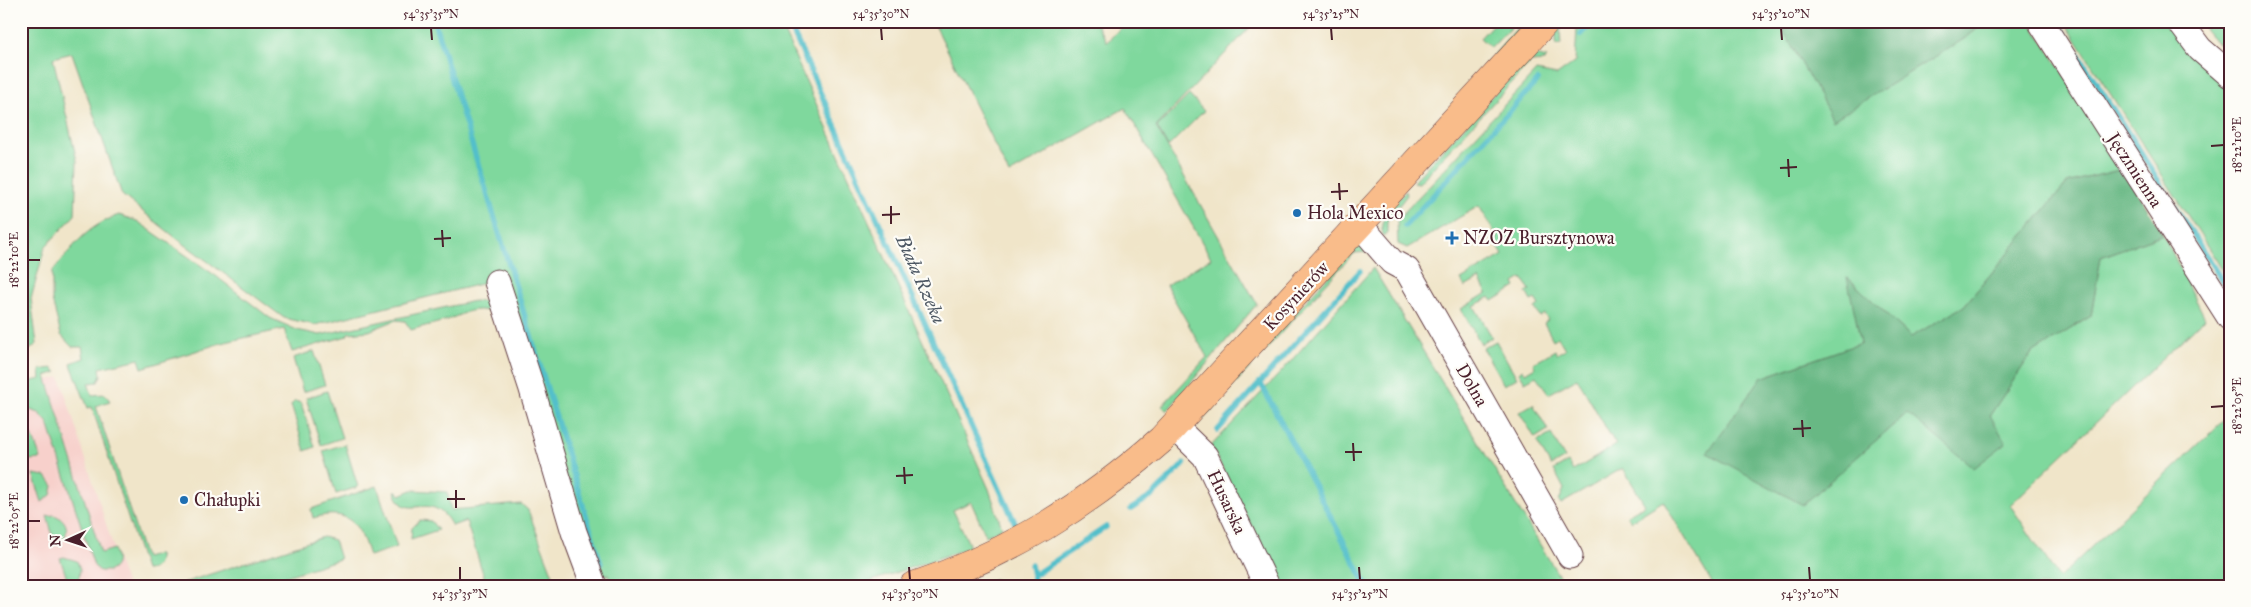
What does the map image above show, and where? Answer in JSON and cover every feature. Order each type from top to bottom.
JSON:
[{"type":"main road","name":"Kosynierów","points":[[913,586],[1020,541],[1098,492],[1175,427],[1546,21]]},
{"type":"street","name":"Jęczmienna","points":[[2040,21],[2230,318]]},
{"type":"street","points":[[2179,21],[2200,48],[2230,75]]},
{"type":"street","name":"Dolna","points":[[1360,225],[1392,262],[1407,270],[1570,556]]},
{"type":"street","points":[[497,282],[531,386],[574,532],[598,584]]},
{"type":"street","name":"Husarska","points":[[1175,427],[1205,456],[1267,586]]},
{"type":"shaded area","points":[[60,377],[127,586],[21,586],[21,386]]},
{"type":"green space","points":[[21,21],[779,21],[989,489],[1002,528],[986,536],[971,502],[953,510],[969,544],[968,548],[857,586],[613,586],[608,575],[596,575],[501,279],[315,325],[284,318],[176,238],[122,195],[72,53],[53,58],[77,161],[75,215],[45,247],[31,299],[37,344],[21,357]]},
{"type":"green space","points":[[933,21],[1095,21],[1107,42],[1127,21],[1256,21],[1156,127],[1257,304],[1167,411],[1162,406],[1207,357],[1166,285],[1211,258],[1125,108],[1009,174]]},
{"type":"green space","points":[[1496,21],[1511,21],[1514,24],[1491,48],[1480,38]]},
{"type":"green space","points":[[1561,21],[1568,21],[1560,30],[1561,44],[1559,45],[1556,44],[1556,30]]},
{"type":"green space","points":[[1582,21],[1778,21],[1833,119],[1967,37],[1987,21],[2030,21],[2123,169],[2067,183],[1964,306],[1911,337],[1848,278],[1861,343],[1761,378],[1803,504],[1907,413],[1990,415],[2032,353],[2091,316],[2101,257],[2163,234],[2205,318],[2010,505],[2059,578],[2230,414],[2230,586],[1714,586],[1663,501],[1631,521],[1627,515],[1645,505],[1623,468],[1561,504],[1559,501],[1564,489],[1554,470],[1568,462],[1573,471],[1616,445],[1577,378],[1549,394],[1536,376],[1525,382],[1519,372],[1522,369],[1525,373],[1535,367],[1533,363],[1555,350],[1557,354],[1565,349],[1558,337],[1553,340],[1544,323],[1548,320],[1544,314],[1540,317],[1535,308],[1539,305],[1535,299],[1531,301],[1526,292],[1530,290],[1522,278],[1514,283],[1516,287],[1493,301],[1490,297],[1474,306],[1492,337],[1481,344],[1461,309],[1487,293],[1479,279],[1465,287],[1461,280],[1503,255],[1494,241],[1498,238],[1479,206],[1407,248],[1398,244],[1397,220],[1536,71],[1557,75],[1575,62],[1577,27]]},
{"type":"green space","points":[[1778,21],[1987,21],[1967,37],[1833,120]]},
{"type":"green space","points":[[2064,21],[2166,21],[2186,49],[2211,72],[2230,86],[2230,282]]},
{"type":"green space","points":[[2198,21],[2230,23],[2230,53],[2211,37]]},
{"type":"green space","points":[[1517,28],[1517,35],[1482,79],[1472,80]]},
{"type":"green space","points":[[1535,55],[1547,58],[1544,61],[1531,62],[1419,183],[1413,182],[1527,58]]},
{"type":"green space","points":[[1189,95],[1204,111],[1168,147],[1157,127]]},
{"type":"green space","points":[[2123,169],[2163,234],[2101,257],[2091,316],[2032,353],[1990,415],[2006,443],[1974,468],[1907,413],[1803,505],[1707,453],[1761,378],[1861,343],[1847,277],[1911,337],[1964,306],[2067,183]]},
{"type":"green space","points":[[1406,191],[1407,195],[1387,221],[1387,234],[1384,237],[1382,224],[1384,218]]},
{"type":"green space","points":[[119,215],[137,221],[216,276],[270,318],[297,330],[320,335],[474,301],[489,302],[492,312],[470,311],[445,321],[411,330],[405,321],[396,320],[369,331],[348,333],[347,336],[292,352],[284,329],[221,343],[142,368],[139,359],[100,368],[101,375],[98,382],[88,383],[92,395],[105,394],[110,401],[96,406],[145,558],[159,554],[159,560],[155,568],[145,570],[92,407],[88,408],[72,367],[71,363],[84,358],[82,347],[72,347],[61,335],[52,300],[52,272],[89,231],[97,225]]},
{"type":"green space","points":[[1363,245],[1369,252],[1354,253],[1202,420],[1204,413],[1355,247]]},
{"type":"green space","points":[[1373,268],[1565,586],[1282,586],[1211,446],[1283,370]]},
{"type":"green space","points":[[1496,341],[1517,378],[1504,385],[1483,348]]},
{"type":"green space","points":[[314,351],[325,385],[303,392],[293,358]]},
{"type":"green space","points":[[52,368],[57,372],[46,376],[101,553],[114,549],[115,552],[116,564],[109,571],[100,571],[94,566],[48,423],[39,413],[21,407],[21,375],[24,373],[27,382],[41,379],[40,370]]},
{"type":"green space","points":[[327,391],[342,438],[321,445],[306,398]]},
{"type":"green space","points":[[295,401],[301,403],[315,447],[305,451],[291,405]]},
{"type":"green space","points":[[1533,404],[1548,430],[1535,438],[1519,412]]},
{"type":"green space","points":[[21,425],[32,435],[41,459],[28,460],[24,447],[21,447]]},
{"type":"green space","points":[[1551,434],[1565,458],[1551,466],[1537,442]]},
{"type":"green space","points":[[345,444],[358,487],[336,494],[323,451]]},
{"type":"green space","points":[[33,474],[46,476],[53,486],[51,495],[42,502]]},
{"type":"green space","points":[[377,486],[397,547],[369,556],[362,535],[351,521],[336,515],[313,518],[311,509]]},
{"type":"green space","points":[[412,490],[447,492],[451,510],[521,504],[528,510],[557,586],[487,586],[466,521],[452,526],[444,514],[435,508],[405,506],[399,501],[395,491],[400,495]]},
{"type":"green space","points":[[54,515],[65,523],[67,529],[65,537],[55,543],[47,516]]},
{"type":"green space","points":[[420,520],[431,521],[438,530],[411,539],[412,528]]},
{"type":"green space","points":[[323,537],[334,540],[340,559],[255,586],[174,586]]},
{"type":"green space","points":[[64,557],[77,561],[80,569],[79,578],[69,585],[60,558]]},
{"type":"green space","points":[[994,579],[1000,581],[1001,586],[977,586]]},
{"type":"waterway","points":[[434,21],[601,564]]},
{"type":"waterway","name":"Biała Rzeka","points":[[788,21],[1015,523]]},
{"type":"waterway","points":[[1581,35],[1593,21]]},
{"type":"waterway","points":[[2057,21],[2230,293]]},
{"type":"waterway","points":[[1405,226],[1538,80]]},
{"type":"waterway","points":[[21,247],[23,253]]},
{"type":"waterway","points":[[1218,430],[1360,271]]},
{"type":"waterway","points":[[1260,382],[1367,586]]},
{"type":"waterway","points":[[1131,509],[1152,496],[1184,464]]},
{"type":"waterway","points":[[1034,575],[1106,527]]},
{"type":"waterway","name":"Biała Rzeka","points":[[1031,565],[1035,586]]},
{"type":"place","name":"Hola Mexico","points":[[1297,213]]},
{"type":"place","name":"NZOZ Bursztynowa","points":[[1452,238]]},
{"type":"place","name":"Chałupki","points":[[184,500]]}]
